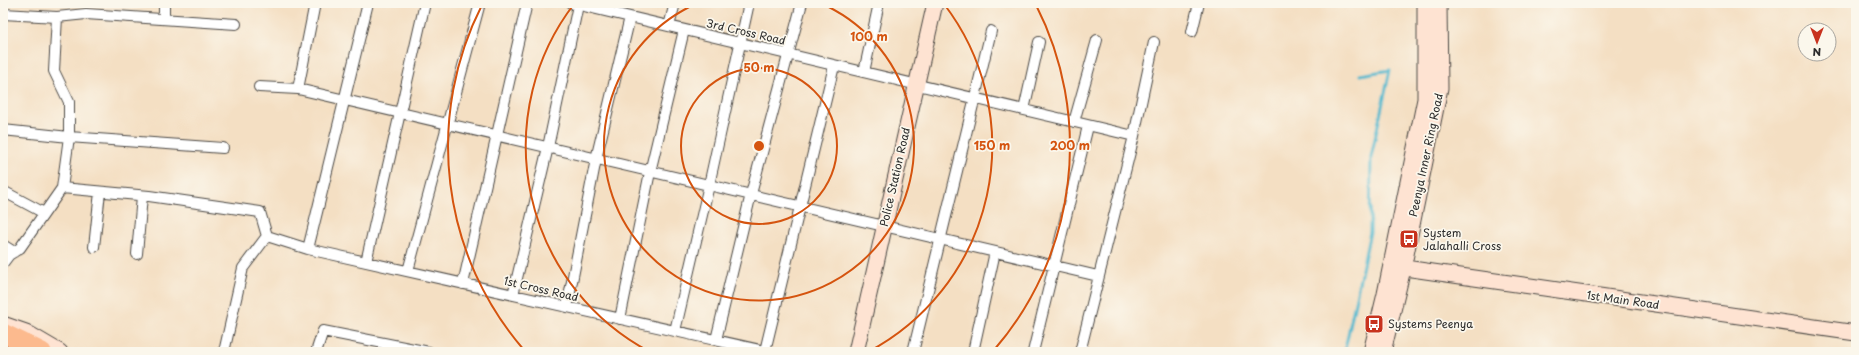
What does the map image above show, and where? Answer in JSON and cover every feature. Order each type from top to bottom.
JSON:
[{"type":"highway","points":[[3,333],[42,352]]},
{"type":"highway","points":[[3,347],[14,352]]},
{"type":"street","points":[[164,3],[164,19]]},
{"type":"street","points":[[298,89],[315,3]]},
{"type":"street","points":[[308,249],[368,3]]},
{"type":"street","points":[[366,262],[425,3]]},
{"type":"street","points":[[408,271],[480,3]]},
{"type":"street","points":[[463,284],[498,136],[527,3]]},
{"type":"street","points":[[669,26],[675,3]]},
{"type":"street","points":[[675,331],[749,3]]},
{"type":"street","points":[[716,340],[750,194],[802,3]]},
{"type":"street","points":[[864,72],[879,3]]},
{"type":"street","name":"Police Station Road","points":[[856,352],[935,3]]},
{"type":"street","points":[[1192,32],[1199,3]]},
{"type":"street","name":"Peenya Inner Ring Road","points":[[1383,352],[1425,99],[1425,3]]},
{"type":"street","name":"Peenya Inner Ring Road","points":[[1372,352],[1397,267],[1440,88],[1439,3]]},
{"type":"street","points":[[514,295],[548,148],[574,4]]},
{"type":"street","name":"3rd Cross Road","points":[[574,4],[604,7],[630,17],[1134,136]]},
{"type":"street","points":[[3,14],[57,17],[86,14],[236,24]]},
{"type":"street","points":[[3,263],[9,254],[20,248],[62,188],[69,137],[69,102],[54,71],[57,17]]},
{"type":"street","points":[[567,307],[596,159],[630,17]]},
{"type":"street","points":[[620,319],[650,172],[684,30]]},
{"type":"street","points":[[913,352],[939,239],[991,31]]},
{"type":"street","points":[[1074,122],[1097,40]]},
{"type":"street","points":[[1024,110],[1039,42]]},
{"type":"street","points":[[1080,352],[1134,136],[1154,42]]},
{"type":"street","points":[[767,352],[799,206],[834,66]]},
{"type":"street","points":[[259,87],[298,89],[1098,276]]},
{"type":"street","points":[[1033,352],[1088,126]]},
{"type":"street","points":[[3,130],[69,137],[223,148]]},
{"type":"street","points":[[62,188],[142,196],[260,212],[267,236],[243,268],[224,352]]},
{"type":"street","points":[[3,192],[44,213]]},
{"type":"street","points":[[94,247],[100,192]]},
{"type":"street","points":[[137,254],[142,196]]},
{"type":"street","name":"1st Cross Road","points":[[267,236],[308,249],[767,352]]},
{"type":"street","points":[[3,246],[14,252]]},
{"type":"street","points":[[973,352],[995,252]]},
{"type":"street","name":"1st Main Road","points":[[1397,267],[1856,333]]},
{"type":"street","points":[[3,324],[26,332],[60,352]]},
{"type":"street","points":[[316,352],[323,331],[429,352]]},
{"type":"waterway","points":[[1345,349],[1370,232],[1371,157],[1390,70],[1360,75]]},
{"type":"place","name":"System Jalahalli Cross","points":[[1409,239]]},
{"type":"place","name":"Systems Peenya","points":[[1374,324]]}]
